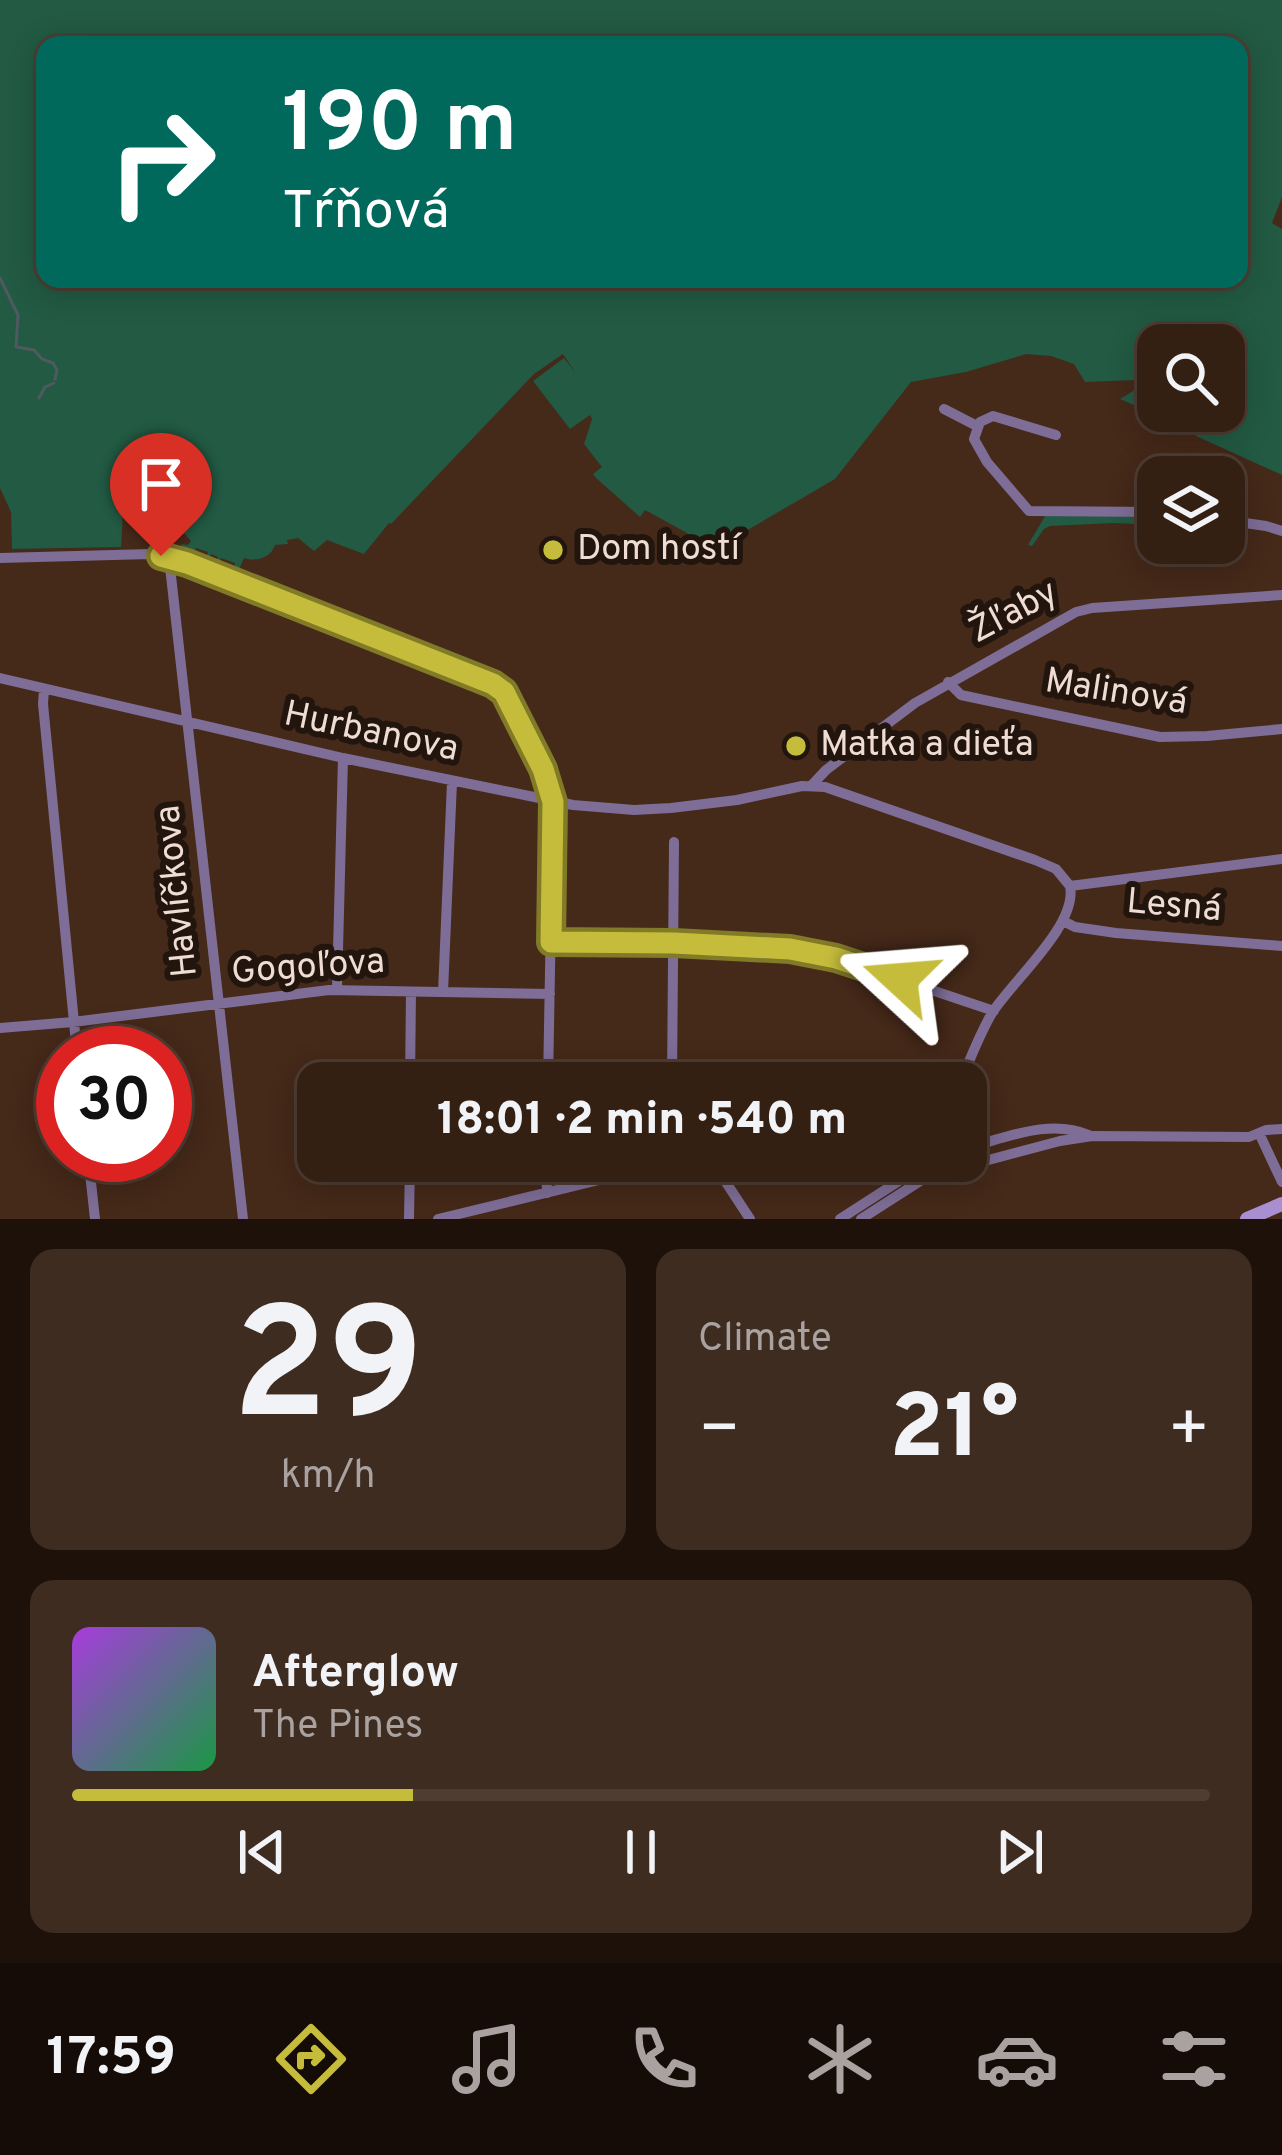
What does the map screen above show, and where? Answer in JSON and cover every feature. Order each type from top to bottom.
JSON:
[{"type":"main road","points":[[1247,1219],[1282,1204]]},
{"type":"street","points":[[944,409],[977,426]]},
{"type":"street","points":[[1056,435],[998,416],[986,417],[974,439],[1029,511],[1137,512]]},
{"type":"street","points":[[1245,523],[1282,531]]},
{"type":"street","points":[[0,558],[151,554],[169,558],[500,688],[543,769],[553,802],[548,1062]]},
{"type":"street","name":"Havlíčkova","points":[[169,558],[243,1219]]},
{"type":"street","name":"Žľaby","points":[[811,786],[883,726],[948,682],[1084,609],[1282,595]]},
{"type":"street","name":"Hurbanova","points":[[0,678],[553,802],[656,809],[811,786],[841,791],[1035,860],[1055,869],[1070,886]]},
{"type":"street","name":"Malinová","points":[[948,682],[961,694],[1160,736],[1282,729]]},
{"type":"street","points":[[44,689],[74,1026]]},
{"type":"street","points":[[337,989],[343,758]]},
{"type":"street","points":[[443,992],[452,782]]},
{"type":"street","points":[[672,1062],[674,842]]},
{"type":"street","points":[[970,1062],[994,1011],[1063,921],[1072,896],[1070,886],[1282,859]]},
{"type":"street","name":"Lesná","points":[[1063,921],[1116,933],[1282,946]]},
{"type":"street","points":[[551,942],[674,943],[810,952],[994,1011]]},
{"type":"street","name":"Gogoľova","points":[[0,1028],[337,989],[550,994]]},
{"type":"street","points":[[410,1062],[411,992]]},
{"type":"street","points":[[987,1143],[1064,1127],[1092,1136]]},
{"type":"street","points":[[987,1155],[1092,1136],[1249,1137],[1282,1129]]},
{"type":"street","points":[[1259,1132],[1282,1182]]},
{"type":"street","points":[[91,1182],[95,1219]]},
{"type":"street","points":[[410,1182],[410,1219]]},
{"type":"street","points":[[547,1182],[547,1192]]},
{"type":"street","points":[[438,1219],[588,1182]]},
{"type":"street","points":[[726,1182],[750,1219]]},
{"type":"street","points":[[840,1219],[906,1182]]},
{"type":"street","points":[[861,1219],[916,1182]]},
{"type":"green space","points":[[0,0],[1282,0],[1282,197],[1272,223],[1282,229],[1282,475],[1196,436],[1196,432],[1245,432],[1245,324],[1137,324],[1137,380],[1085,382],[1074,364],[1026,354],[911,382],[835,479],[739,535],[712,559],[687,533],[645,510],[640,517],[593,474],[602,467],[584,444],[590,415],[570,429],[533,381],[564,358],[575,372],[563,354],[534,374],[364,554],[327,540],[314,551],[298,538],[275,545],[263,558],[244,558],[238,572],[235,563],[221,558],[218,565],[218,557],[211,554],[207,561],[208,552],[196,548],[193,555],[184,554],[181,544],[191,541],[185,534],[143,533],[145,516],[123,513],[121,547],[12,549],[11,512],[0,488]]},
{"type":"green space","points":[[1137,389],[1137,406],[1120,399]]},
{"type":"green space","points":[[1137,515],[1137,524],[1050,526],[1028,545],[1045,516]]},
{"type":"waterway","points":[[0,278],[18,315],[16,347],[34,350],[53,363],[55,379]]},
{"type":"waterway","points":[[39,398],[54,383]]},
{"type":"place","name":"Dom hostí","points":[[553,550]]},
{"type":"place","name":"Matka a dieťa","points":[[796,746]]},
{"type":"route","points":[[161,556],[504,692],[543,769],[553,802],[551,942],[790,949],[900,979]]}]
